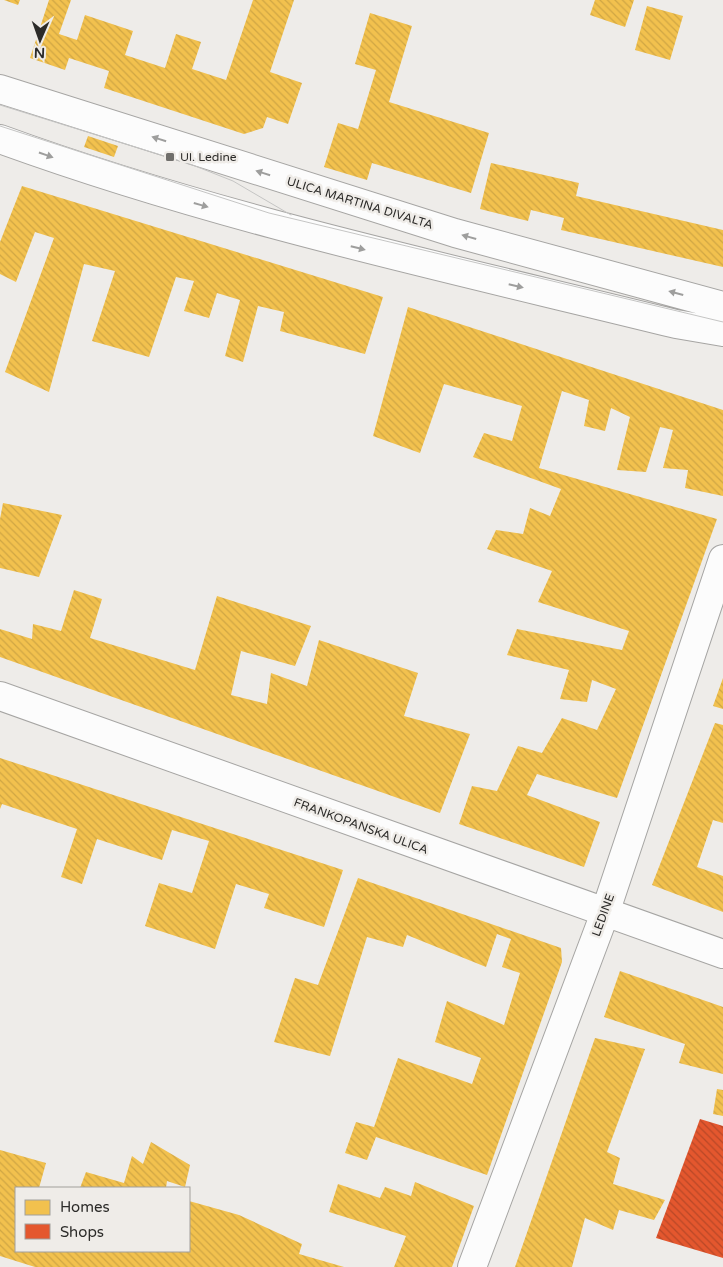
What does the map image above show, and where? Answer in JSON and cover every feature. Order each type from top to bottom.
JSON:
[{"type":"street","name":"ULICA MARTINA DIVALTA","points":[[0,89],[455,233],[723,306]]},
{"type":"street","points":[[0,139],[179,198],[298,233],[676,324],[723,332]]},
{"type":"street","name":"LEDINE","points":[[472,1267],[605,913],[723,559]]},
{"type":"street","name":"FRANKOPANSKA ULICA","points":[[0,696],[723,954]]},
{"type":"building: Homes","points":[[4,0],[20,0],[18,5]]},
{"type":"building: Homes","points":[[49,0],[71,0],[59,34],[77,40],[85,15],[133,31],[125,55],[165,68],[176,34],[201,42],[192,69],[226,80],[253,0],[294,0],[270,72],[302,83],[288,124],[267,117],[263,128],[244,134],[104,88],[109,71],[69,58],[65,70],[30,58]]},
{"type":"building: Homes","points":[[595,0],[634,0],[625,27],[590,15]]},
{"type":"building: Homes","points":[[647,6],[683,16],[670,60],[635,50]]},
{"type":"building: Homes","points":[[370,13],[412,26],[389,102],[489,133],[471,193],[372,163],[367,180],[324,167],[338,123],[358,129],[376,70],[355,64]]},
{"type":"building: Homes","points":[[88,136],[118,146],[114,157],[84,147]]},
{"type":"building: Homes","points":[[491,163],[579,183],[576,196],[723,230],[723,267],[561,230],[564,218],[531,210],[528,221],[480,209]]},
{"type":"building: Homes","points":[[22,186],[383,297],[365,354],[280,331],[284,312],[258,306],[243,362],[225,356],[240,300],[217,293],[209,318],[184,311],[194,281],[176,277],[149,357],[92,341],[115,271],[84,264],[49,392],[5,372],[54,238],[35,232],[16,282],[0,274],[0,242]]},
{"type":"building: Homes","points":[[408,307],[723,410],[723,496],[685,488],[688,470],[663,468],[673,430],[660,427],[646,472],[617,470],[630,417],[611,408],[605,431],[584,426],[589,400],[562,391],[539,468],[717,519],[617,798],[537,774],[527,795],[600,822],[584,867],[459,824],[472,786],[497,791],[518,746],[542,753],[562,718],[597,730],[616,689],[592,680],[587,702],[560,699],[569,670],[507,655],[517,629],[622,650],[629,631],[538,602],[552,571],[487,549],[496,530],[523,534],[530,508],[550,516],[561,489],[473,457],[484,433],[512,441],[522,406],[444,384],[420,453],[373,436]]},
{"type":"building: Homes","points":[[3,503],[62,515],[39,577],[0,568],[0,519]]},
{"type":"building: Homes","points":[[74,590],[102,599],[90,638],[195,670],[217,596],[311,626],[295,666],[241,651],[231,695],[267,704],[271,673],[307,686],[319,640],[418,673],[404,716],[470,734],[440,813],[0,657],[0,629],[32,639],[33,624],[61,631]]},
{"type":"building: Homes","points":[[723,678],[723,709],[713,706]]},
{"type":"building: Homes","points":[[715,723],[723,725],[723,823],[713,820],[697,867],[723,876],[723,912],[652,885]]},
{"type":"building: Homes","points":[[0,758],[343,870],[324,927],[264,908],[269,894],[236,884],[215,949],[145,926],[159,883],[192,893],[209,841],[172,830],[162,860],[97,839],[82,884],[61,877],[77,829],[2,804],[0,809]]},
{"type":"building: Homes","points":[[358,878],[561,948],[562,962],[487,1175],[376,1137],[367,1160],[345,1153],[356,1122],[374,1127],[398,1058],[472,1084],[481,1058],[435,1042],[447,1001],[504,1025],[520,973],[502,967],[511,939],[497,934],[486,967],[407,935],[403,947],[367,937],[330,1056],[274,1042],[295,978],[318,985]]},
{"type":"building: Homes","points":[[620,971],[723,1007],[723,1074],[679,1063],[685,1044],[604,1017]]},
{"type":"building: Homes","points":[[595,1038],[645,1049],[607,1152],[620,1158],[613,1184],[665,1200],[654,1220],[619,1210],[613,1230],[585,1218],[572,1267],[515,1267]]},
{"type":"building: Homes","points":[[717,1089],[723,1090],[723,1116],[713,1114]]},
{"type":"building: Homes","points":[[151,1142],[190,1165],[185,1187],[167,1181],[166,1187],[80,1187],[86,1172],[124,1183],[132,1156],[143,1164]]},
{"type":"building: Homes","points":[[0,1150],[46,1163],[39,1187],[15,1187],[15,1252],[190,1252],[190,1201],[239,1215],[302,1244],[299,1254],[344,1267],[35,1267],[0,1256]]},
{"type":"building: Homes","points":[[415,1182],[474,1206],[452,1267],[394,1267],[406,1236],[329,1212],[338,1184],[380,1198],[385,1187],[411,1196]]},
{"type":"building: Shops","points":[[700,1119],[723,1126],[723,1258],[656,1238]]},
{"type":"tram line","points":[[0,105],[190,164],[233,181],[291,215]]},
{"type":"tram line","points":[[0,126],[269,213],[723,322]]},
{"type":"place","name":"Ul. Ledine","points":[[170,157]]}]
